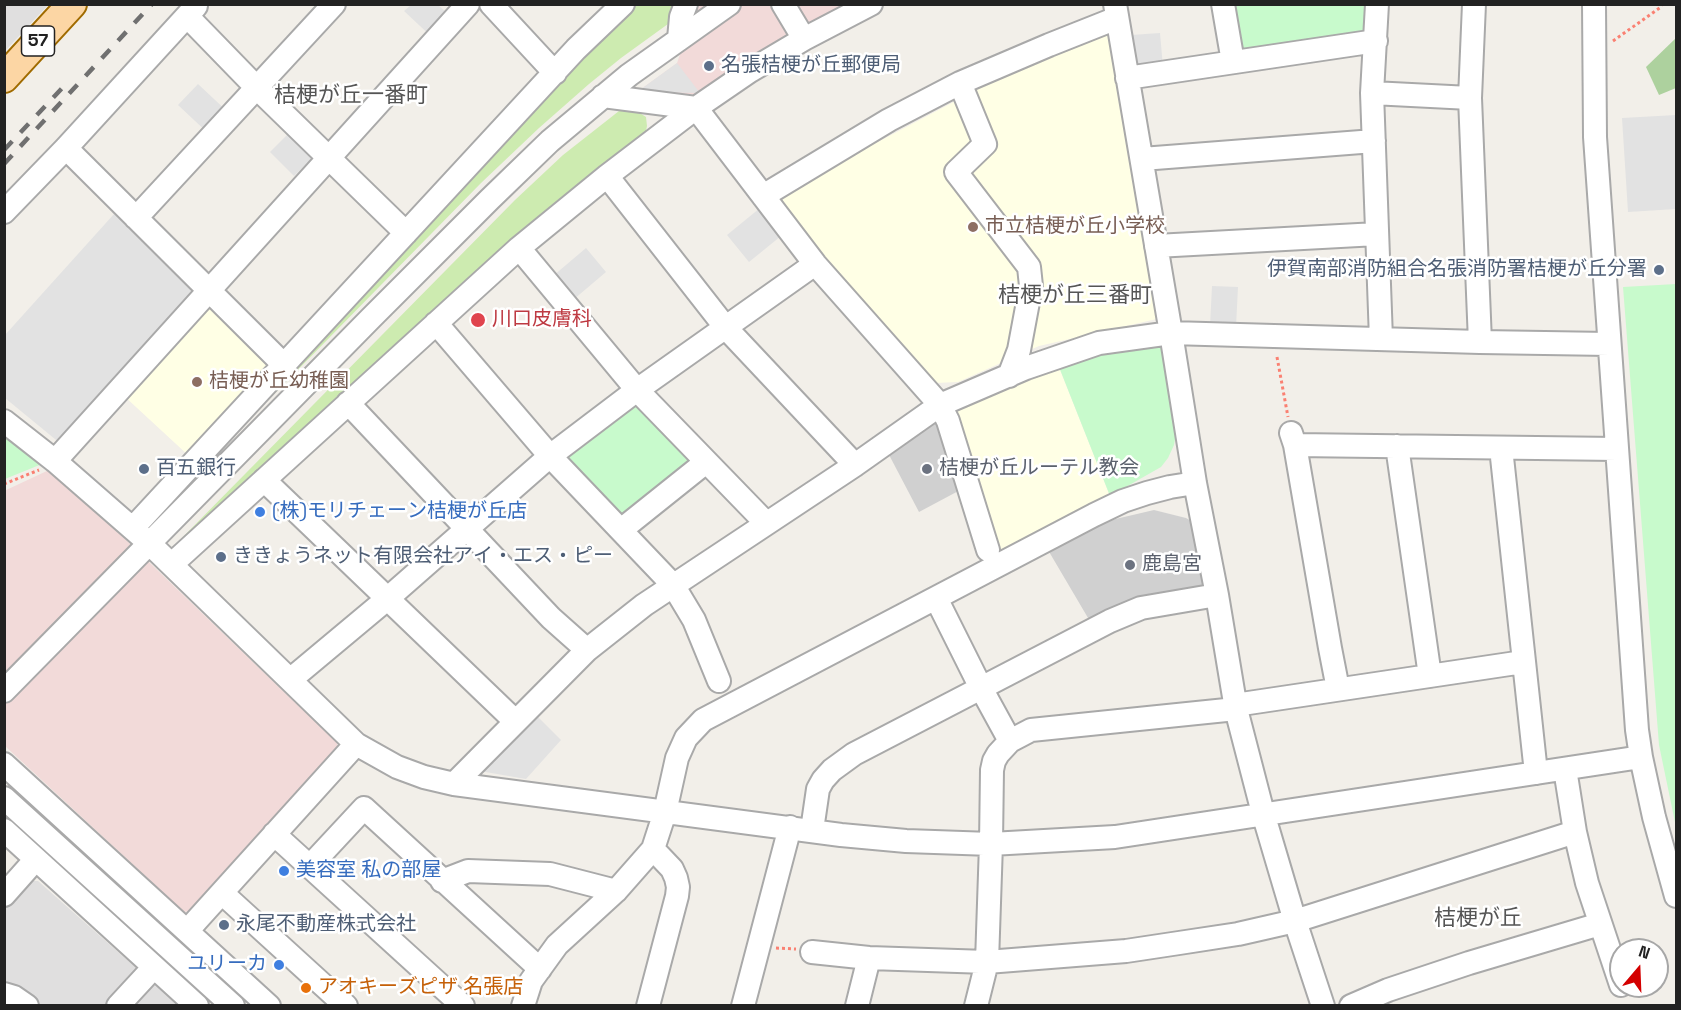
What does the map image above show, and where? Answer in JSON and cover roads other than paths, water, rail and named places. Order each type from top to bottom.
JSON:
[{"type":"main road","name":"57","points":[[4,78],[72,4]]},
{"type":"street","points":[[136,218],[334,4]]},
{"type":"street","points":[[55,461],[468,4]]},
{"type":"street","points":[[491,4],[555,73]]},
{"type":"street","points":[[4,690],[141,536],[284,365],[583,42],[623,4]]},
{"type":"street","points":[[679,39],[681,17],[687,4]]},
{"type":"street","points":[[141,536],[550,141],[629,75],[729,4]]},
{"type":"street","points":[[783,4],[804,39]]},
{"type":"street","points":[[172,564],[519,248],[607,176],[696,108],[750,71],[804,39],[871,4]]},
{"type":"street","points":[[1223,4],[1233,62]]},
{"type":"street","points":[[1377,4],[1372,93],[1381,339]]},
{"type":"street","points":[[1474,4],[1470,98],[1480,342]]},
{"type":"street","points":[[1594,4],[1595,137],[1630,637],[1641,757],[1653,817],[1677,896]]},
{"type":"street","points":[[4,212],[192,10],[257,88],[406,233]]},
{"type":"street","points":[[763,196],[889,120],[960,83],[1049,45],[1116,11],[1235,707],[1294,921],[1323,1005]]},
{"type":"street","points":[[1127,78],[1376,41]]},
{"type":"street","points":[[960,83],[985,144],[956,172],[1029,267],[1032,286],[1019,350],[1009,376]]},
{"type":"street","points":[[1372,93],[1470,98]]},
{"type":"street","points":[[603,96],[696,108],[815,264],[940,405],[948,421],[988,550]]},
{"type":"street","points":[[1142,159],[1374,141]]},
{"type":"street","points":[[66,148],[284,365]]},
{"type":"street","points":[[607,176],[726,328],[855,465]]},
{"type":"street","points":[[1156,246],[1377,234]]},
{"type":"street","points":[[519,248],[637,390],[766,523]]},
{"type":"street","points":[[290,680],[387,599],[550,456],[637,390],[815,264]]},
{"type":"street","points":[[436,323],[550,456],[672,585],[698,629],[719,681]]},
{"type":"street","points":[[454,784],[587,650],[672,585],[855,465],[940,405],[1026,368],[1099,342],[1172,333],[1276,347],[1381,339],[1609,344]]},
{"type":"street","points":[[348,403],[551,618],[587,650]]},
{"type":"street","points":[[4,421],[55,461],[172,564],[356,744],[398,767],[424,777],[454,784],[906,841],[991,844],[1115,837],[1641,757]]},
{"type":"street","points":[[1338,689],[1293,439],[1397,446],[1617,449]]},
{"type":"street","points":[[1397,446],[1430,676]]},
{"type":"street","points":[[1501,447],[1536,773]]},
{"type":"street","points":[[621,530],[706,462]]},
{"type":"street","points":[[264,480],[515,721]]},
{"type":"street","points":[[523,1005],[531,981],[557,945],[616,891],[653,849],[665,812],[681,746],[693,729],[703,720],[1123,501],[1170,487],[1195,483]]},
{"type":"street","points":[[743,1005],[759,947],[801,829],[818,789],[832,770],[854,754],[1110,621],[1141,608],[1217,595]]},
{"type":"street","points":[[936,598],[1010,741]]},
{"type":"street","points":[[976,1005],[987,962],[992,770],[998,754],[1010,741],[1031,730],[1235,707],[1338,689],[1523,662]]},
{"type":"street","points":[[187,931],[356,744]]},
{"type":"street","points":[[4,764],[269,1005]]},
{"type":"street","points":[[1565,770],[1575,832],[1587,883],[1609,951]]},
{"type":"street","points":[[4,798],[233,1005]]},
{"type":"street","points":[[310,866],[364,808],[540,969]]},
{"type":"street","points":[[4,830],[197,1005]]},
{"type":"street","points":[[812,952],[869,958],[987,962],[1136,949],[1238,934],[1294,921],[1575,832]]},
{"type":"street","points":[[274,834],[463,1005]]},
{"type":"street","points":[[648,1005],[678,887],[672,869],[653,849]]},
{"type":"street","points":[[4,895],[36,860]]},
{"type":"street","points":[[442,881],[468,871],[550,874],[616,891]]},
{"type":"street","points":[[222,892],[346,1005]]},
{"type":"street","points":[[1351,1005],[1469,963],[1600,924]]},
{"type":"street","points":[[857,1005],[869,958]]},
{"type":"street","points":[[118,1005],[154,967]]},
{"type":"street","points":[[4,994],[27,1005]]},
{"type":"railway","points":[[4,164],[152,4]]},
{"type":"railway","points":[[4,150],[66,84]]},
{"type":"place","name":"名張桔梗が丘郵便局","points":[[709,66]]},
{"type":"place","name":"市立桔梗が丘小学校","points":[[973,227]]},
{"type":"place","name":"伊賀南部消防組合名張消防署桔梗が丘分署","points":[[1659,270]]},
{"type":"place","name":"川口皮膚科","points":[[478,320]]},
{"type":"place","name":"桔梗が丘幼稚園","points":[[197,382]]},
{"type":"place","name":"百五銀行","points":[[144,469]]},
{"type":"place","name":"桔梗が丘ルーテル教会","points":[[927,469]]},
{"type":"place","name":"(株)モリチェーン桔梗が丘店","points":[[260,512]]},
{"type":"place","name":"ききょうネット有限会社アイ・エス・ピー","points":[[221,557]]},
{"type":"place","name":"鹿島宮","points":[[1130,565]]},
{"type":"place","name":"美容室 私の部屋","points":[[284,871]]},
{"type":"place","name":"永尾不動産株式会社","points":[[224,925]]},
{"type":"place","name":"ユリーカ","points":[[279,965]]},
{"type":"place","name":"アオキーズピザ 名張店","points":[[306,988]]},
{"type":"district","name":"桔梗が丘一番町","points":[[351,96]]},
{"type":"district","name":"桔梗が丘三番町","points":[[1075,296]]},
{"type":"district","name":"桔梗が丘","points":[[1478,919]]}]
